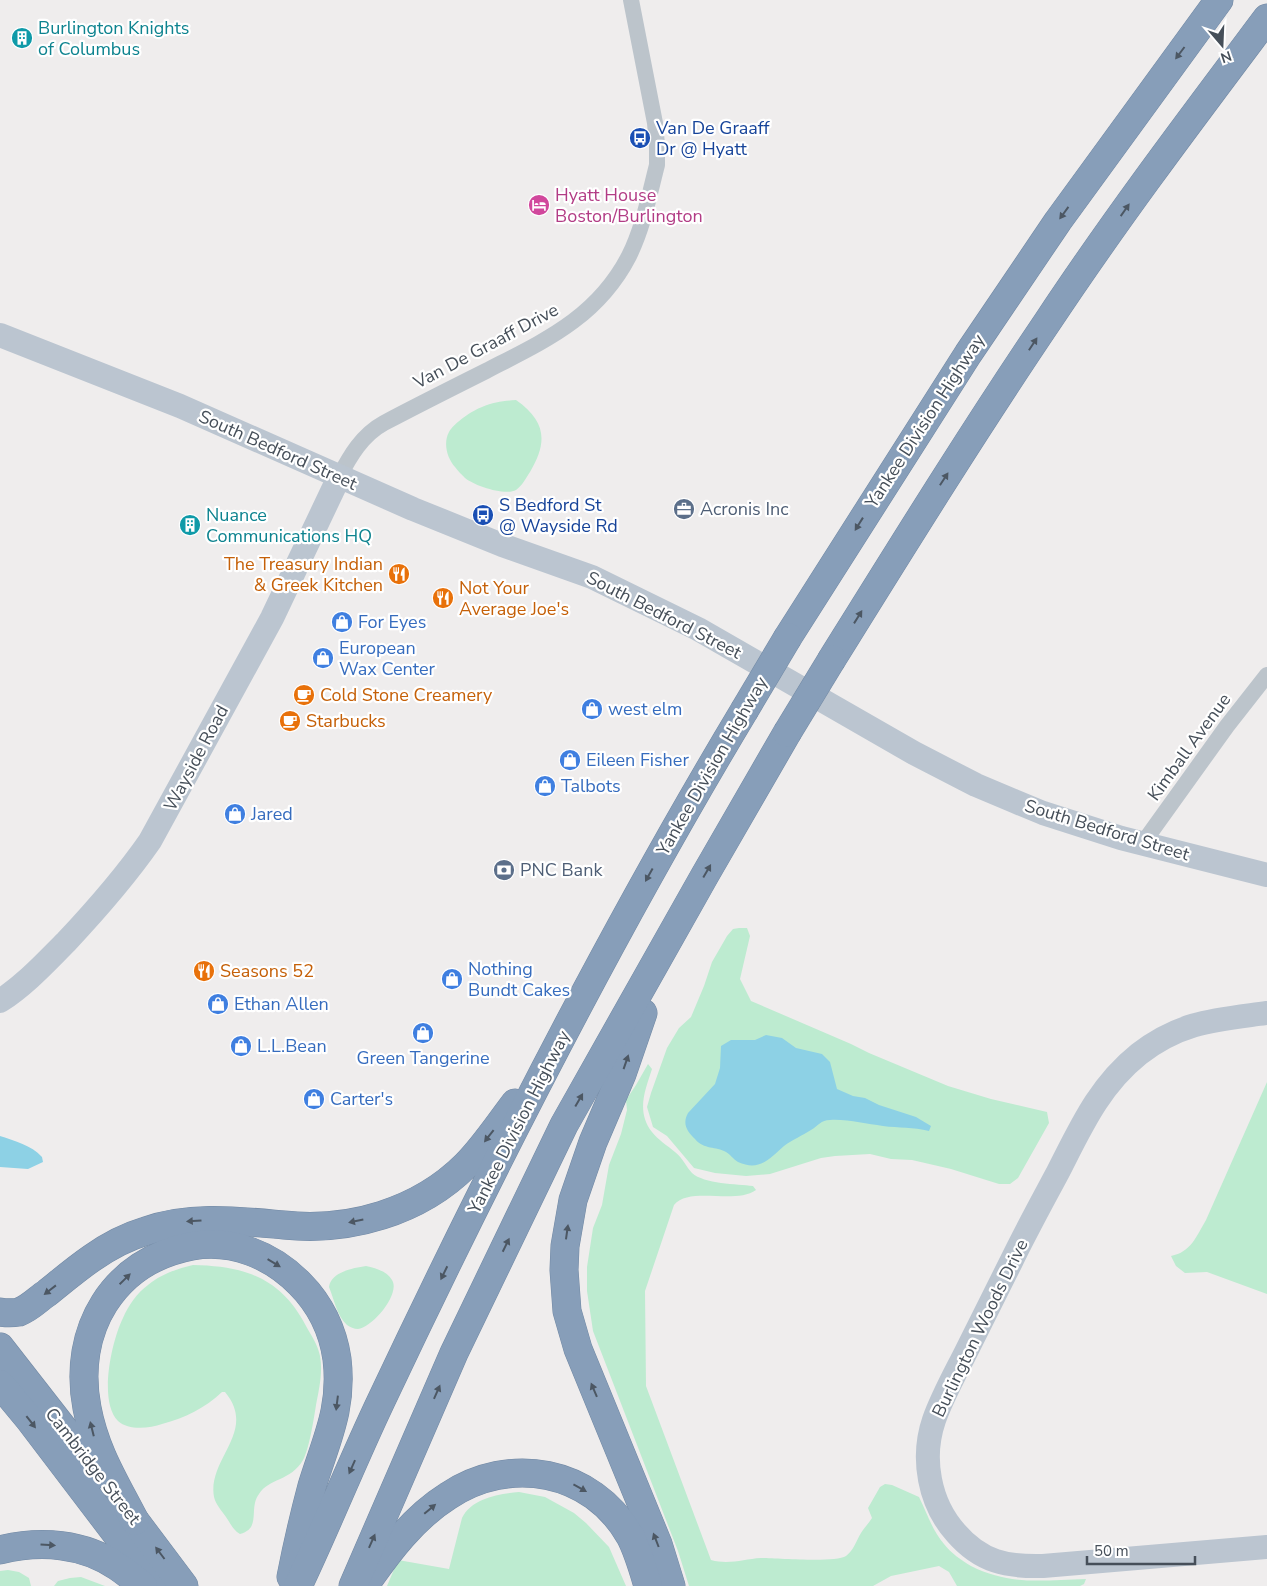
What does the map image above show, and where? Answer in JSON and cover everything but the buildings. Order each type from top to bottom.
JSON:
[{"type":"highway","name":"Yankee Division Highway","points":[[298,1586],[380,1403],[552,1057],[577,1007],[687,807],[788,637],[962,363],[1052,229],[1219,0]]},
{"type":"highway","points":[[353,1586],[454,1353],[564,1125],[787,734],[941,484],[1048,320],[1168,148],[1267,18]]},
{"type":"highway","points":[[671,1586],[654,1536],[578,1349],[567,1311],[564,1270],[565,1246],[573,1200],[593,1142],[622,1074],[639,1024],[684,914]]},
{"type":"highway","points":[[0,1312],[19,1312],[33,1304],[92,1258],[118,1241],[165,1225],[236,1220],[295,1226],[333,1225],[379,1216],[400,1209],[435,1190],[465,1166],[552,1057]]},
{"type":"highway","points":[[135,1521],[100,1455],[87,1406],[84,1370],[89,1340],[96,1318],[108,1297],[128,1275],[139,1266],[169,1251],[201,1245],[230,1246],[264,1257],[280,1266],[293,1277],[314,1301],[323,1315],[332,1341],[338,1372],[338,1402],[335,1418],[313,1486],[289,1586]]},
{"type":"highway","name":"Cambridge Street","points":[[0,1347],[184,1586]]},
{"type":"highway","name":"Cambridge Street","points":[[0,1384],[29,1419],[156,1586]]},
{"type":"highway","points":[[364,1586],[401,1537],[431,1508],[470,1484],[492,1476],[514,1472],[537,1473],[558,1478],[584,1490],[606,1506],[630,1536],[648,1586]]},
{"type":"highway","points":[[0,1550],[26,1544],[47,1544],[72,1548],[97,1555],[143,1586]]},
{"type":"main road","name":"South Bedford Street","points":[[0,335],[180,406],[339,477],[495,542],[592,577],[698,629],[914,753],[976,785],[1088,828],[1267,875]]},
{"type":"main road","name":"Wayside Road","points":[[0,1001],[16,991],[33,976],[74,933],[130,870],[150,842],[272,618],[339,477]]},
{"type":"main road","name":"Burlington Woods Drive","points":[[1267,1013],[1215,1020],[1181,1028],[1162,1038],[1140,1054],[1106,1086],[1089,1113],[1021,1241],[948,1389],[934,1419],[928,1453],[931,1488],[934,1498],[945,1518],[968,1545],[996,1562],[1020,1567],[1043,1566],[1267,1547]]},
{"type":"street","name":"Van De Graaff Drive","points":[[339,477],[349,458],[369,432],[384,422],[554,335],[581,316],[600,296],[624,263],[642,222],[658,155],[655,123],[631,0]]},
{"type":"street","name":"Kimball Avenue","points":[[1143,843],[1227,726],[1267,675]]},
{"type":"green space","points":[[516,400],[533,416],[541,433],[540,451],[530,472],[520,486],[511,492],[483,487],[465,478],[452,463],[447,450],[446,441],[451,428],[469,414],[486,405]]},
{"type":"green space","points":[[747,928],[750,936],[740,979],[751,1001],[948,1086],[991,1099],[1047,1112],[1049,1123],[1018,1178],[1010,1184],[999,1184],[951,1169],[912,1160],[891,1159],[870,1154],[821,1158],[770,1174],[746,1176],[715,1173],[694,1168],[667,1136],[653,1127],[647,1107],[667,1048],[679,1028],[691,1017],[712,962],[727,936],[733,929]]},
{"type":"green space","points":[[648,1064],[652,1069],[643,1101],[643,1109],[647,1124],[654,1135],[678,1154],[690,1171],[697,1177],[730,1184],[753,1186],[756,1190],[737,1196],[691,1197],[681,1200],[674,1205],[645,1291],[646,1386],[711,1560],[724,1562],[761,1558],[818,1560],[846,1556],[872,1518],[868,1508],[880,1487],[885,1484],[892,1485],[919,1497],[940,1539],[953,1553],[971,1566],[1000,1577],[1041,1581],[1086,1579],[1084,1584],[1080,1586],[957,1586],[949,1572],[939,1566],[891,1576],[873,1586],[689,1586],[678,1551],[593,1331],[587,1291],[587,1267],[593,1228],[602,1205],[609,1165],[621,1134],[627,1110],[626,1100]]},
{"type":"green space","points":[[1267,1082],[1267,1294],[1207,1272],[1185,1273],[1176,1266],[1171,1256],[1184,1251],[1188,1247],[1196,1238],[1206,1220]]},
{"type":"green space","points":[[193,1265],[229,1268],[245,1272],[273,1286],[285,1296],[296,1310],[314,1340],[320,1356],[319,1387],[311,1434],[303,1460],[292,1472],[263,1489],[254,1506],[251,1527],[240,1534],[232,1527],[214,1497],[214,1483],[217,1470],[234,1433],[236,1420],[234,1406],[225,1392],[222,1392],[202,1408],[187,1415],[170,1422],[146,1427],[128,1426],[118,1421],[112,1412],[109,1400],[108,1385],[111,1355],[119,1328],[130,1304],[153,1281],[175,1270]]},
{"type":"green space","points":[[366,1266],[387,1274],[394,1286],[384,1309],[370,1323],[357,1329],[347,1325],[341,1317],[329,1287],[338,1274]]},
{"type":"green space","points":[[519,1492],[545,1497],[574,1513],[586,1523],[609,1547],[626,1586],[387,1586],[398,1560],[449,1569],[462,1518],[467,1511],[487,1498]]},
{"type":"green space","points":[[0,1571],[19,1572],[29,1578],[31,1586],[0,1586]]},
{"type":"green space","points":[[81,1577],[105,1586],[54,1586],[58,1581]]},
{"type":"water","points":[[766,1035],[782,1038],[796,1048],[822,1054],[830,1062],[837,1089],[916,1117],[931,1126],[929,1131],[827,1120],[787,1144],[764,1162],[752,1165],[738,1162],[722,1150],[702,1145],[690,1133],[685,1121],[688,1113],[715,1084],[720,1068],[721,1046],[731,1040],[755,1040]]},
{"type":"water","points":[[0,1136],[33,1149],[42,1157],[43,1162],[28,1169],[0,1167]]},
{"type":"place","name":"Burlington Knights of Columbus","points":[[22,38]]},
{"type":"place","name":"Van De Graaff Dr @ Hyatt","points":[[640,138]]},
{"type":"place","name":"Hyatt House Boston/Burlington","points":[[539,205]]},
{"type":"place","name":"Acronis Inc","points":[[684,509]]},
{"type":"place","name":"S Bedford St @ Wayside Rd","points":[[483,515]]},
{"type":"place","name":"Nuance Communications HQ","points":[[190,525]]},
{"type":"place","name":"The Treasury Indian & Greek Kitchen","points":[[399,574]]},
{"type":"place","name":"Not Your Average Joe's","points":[[443,598]]},
{"type":"place","name":"For Eyes","points":[[342,622]]},
{"type":"place","name":"European Wax Center","points":[[323,658]]},
{"type":"place","name":"Cold Stone Creamery","points":[[304,695]]},
{"type":"place","name":"west elm","points":[[592,709]]},
{"type":"place","name":"Starbucks","points":[[290,721]]},
{"type":"place","name":"Eileen Fisher","points":[[570,760]]},
{"type":"place","name":"Talbots","points":[[545,786]]},
{"type":"place","name":"Jared","points":[[235,814]]},
{"type":"place","name":"PNC Bank","points":[[504,870]]},
{"type":"place","name":"Seasons 52","points":[[204,971]]},
{"type":"place","name":"Nothing Bundt Cakes","points":[[452,979]]},
{"type":"place","name":"Ethan Allen","points":[[218,1004]]},
{"type":"place","name":"Green Tangerine","points":[[423,1033]]},
{"type":"place","name":"L.L.Bean","points":[[241,1046]]},
{"type":"place","name":"Carter's","points":[[314,1099]]}]
